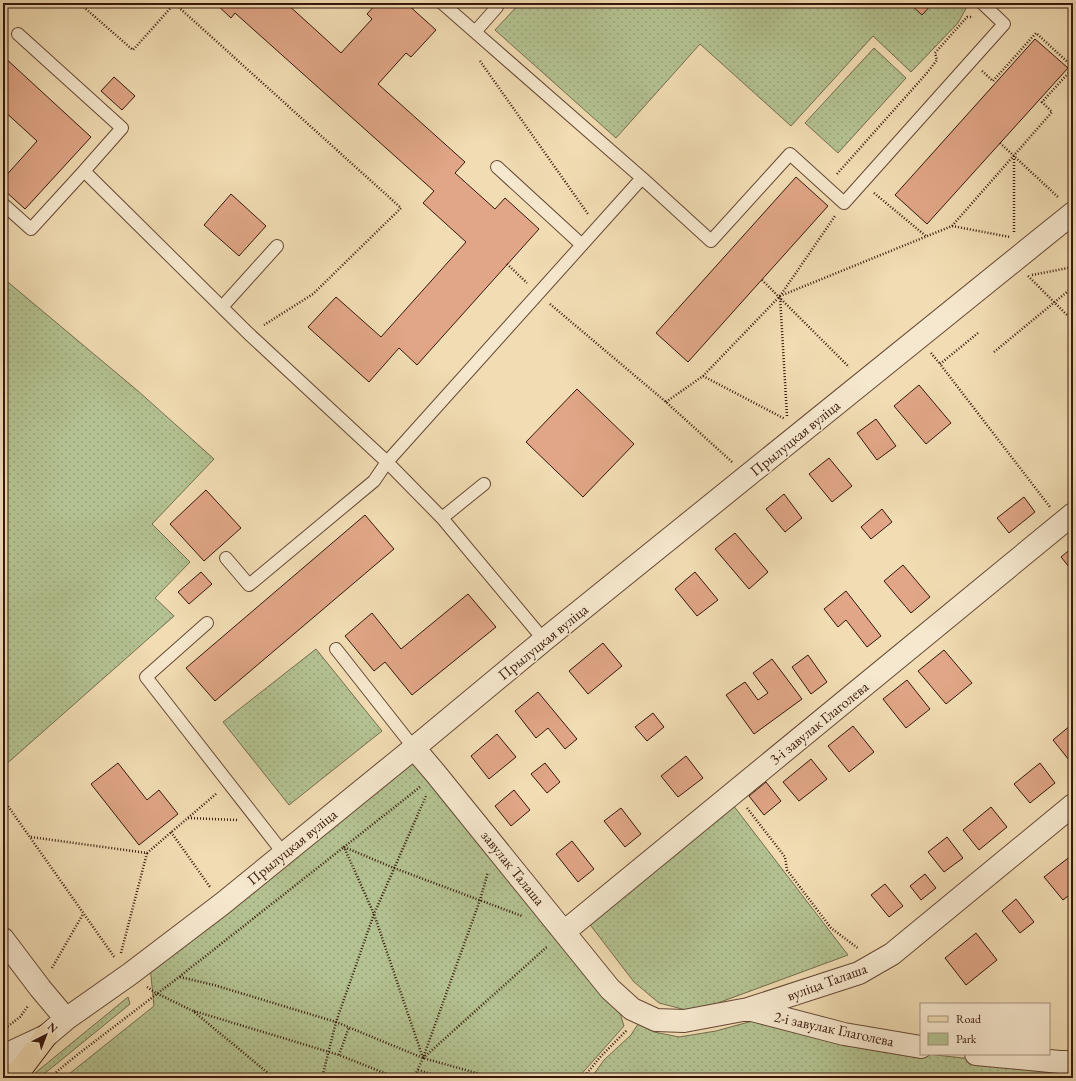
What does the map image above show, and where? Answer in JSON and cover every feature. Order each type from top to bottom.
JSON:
[{"type":"main road","points":[[10,1078],[21,1069],[46,1036]]},
{"type":"street","name":"Прылуцкая вуліца","points":[[3,1056],[46,1036],[124,969],[222,904],[544,640],[748,476],[1067,206]]},
{"type":"street","name":"3-і завулак Глаголева","points":[[564,932],[1068,519]]},
{"type":"street","name":"завулак Талаша","points":[[414,748],[610,988]]},
{"type":"street","name":"вуліца Талаша","points":[[610,988],[632,1009],[656,1020],[684,1021],[748,1009],[859,973],[898,949],[1073,805]]},
{"type":"street","points":[[3,940],[66,1019]]},
{"type":"street","name":"2-і завулак Глаголева","points":[[748,1009],[844,1034],[920,1047]]},
{"type":"street","points":[[986,1055],[1073,1062]]},
{"type":"lane","points":[[442,3],[642,178],[711,241],[790,154],[844,203],[1004,24],[984,5]]},
{"type":"lane","points":[[475,32],[497,7],[497,3]]},
{"type":"lane","points":[[3,204],[31,229],[122,128],[18,34]]},
{"type":"lane","points":[[497,167],[582,245]]},
{"type":"lane","points":[[84,171],[249,334],[387,462],[442,518],[544,640]]},
{"type":"lane","points":[[226,558],[249,586],[374,481],[387,462],[642,178]]},
{"type":"lane","points":[[222,307],[277,246]]},
{"type":"lane","points":[[442,518],[484,484]]},
{"type":"lane","points":[[207,623],[146,677],[284,854]]},
{"type":"lane","points":[[336,649],[414,748]]},
{"type":"path","points":[[79,3],[133,50],[174,3],[401,208],[313,294],[249,334]]},
{"type":"path","points":[[412,8],[416,3]]},
{"type":"path","points":[[826,186],[926,74],[937,60],[935,53],[967,17],[978,18],[984,5]]},
{"type":"path","points":[[780,296],[952,226],[1052,112],[1042,102],[1073,67],[1036,33],[993,81],[972,61]]},
{"type":"path","points":[[476,55],[598,227]]},
{"type":"path","points":[[1000,143],[1067,206]]},
{"type":"path","points":[[952,226],[1014,238],[1014,155]]},
{"type":"path","points":[[863,183],[927,237]]},
{"type":"path","points":[[666,402],[703,376],[780,296],[844,203]]},
{"type":"path","points":[[507,264],[538,294],[666,402],[748,476]]},
{"type":"path","points":[[1073,267],[1028,276],[1073,321]]},
{"type":"path","points":[[762,280],[780,296],[851,368]]},
{"type":"path","points":[[994,352],[1073,286]]},
{"type":"path","points":[[703,376],[787,420],[780,296]]},
{"type":"path","points":[[978,333],[940,364],[1068,519]]},
{"type":"path","points":[[49,1078],[436,774]]},
{"type":"path","points":[[322,1078],[336,1022],[374,914],[436,774]]},
{"type":"path","points":[[124,969],[146,853],[228,783]]},
{"type":"path","points":[[734,792],[785,857],[787,870],[831,928],[877,963]]},
{"type":"path","points":[[3,799],[31,837],[83,914],[124,969],[156,993],[193,1010],[339,1055],[397,1078]]},
{"type":"path","points":[[187,818],[258,821]]},
{"type":"path","points":[[171,832],[222,904]]},
{"type":"path","points":[[31,837],[146,853]]},
{"type":"path","points":[[414,1078],[423,1058],[480,900],[495,846]]},
{"type":"path","points":[[344,847],[394,868],[529,919]]},
{"type":"path","points":[[344,847],[374,914],[423,1058]]},
{"type":"path","points":[[423,1058],[564,932]]},
{"type":"path","points":[[179,977],[214,985],[336,1022],[423,1058],[494,1078]]},
{"type":"path","points":[[583,1078],[601,1056],[628,1029],[632,1009]]},
{"type":"path","points":[[193,1010],[274,1078]]},
{"type":"path","points":[[339,1055],[348,1027]]},
{"type":"path","points":[[418,1070],[445,1078]]},
{"type":"green space","points":[[520,3],[969,3],[958,23],[911,72],[873,36],[791,126],[700,44],[616,138],[495,30]]},
{"type":"green space","points":[[874,48],[906,78],[838,153],[805,123]]},
{"type":"green space","points":[[3,278],[138,391],[214,459],[152,524],[190,562],[155,598],[174,616],[3,767]]},
{"type":"green space","points":[[316,649],[382,731],[289,805],[223,722]]},
{"type":"green space","points":[[412,760],[619,1010],[624,1026],[578,1078],[64,1078],[154,1006],[150,966]]},
{"type":"green space","points":[[733,805],[848,955],[707,1007],[686,1010],[659,1003],[634,982],[588,922]]},
{"type":"green space","points":[[128,997],[130,1004],[39,1078],[29,1078]]},
{"type":"green space","points":[[756,1020],[920,1052],[920,1055],[937,1055],[1073,1071],[1073,1078],[591,1078],[604,1060],[631,1035],[639,1023],[654,1032],[679,1037],[716,1031]]},
{"type":"building","points":[[215,3],[286,3],[341,53],[372,19],[367,14],[377,3],[406,3],[436,30],[411,57],[406,53],[378,84],[465,162],[455,173],[495,209],[505,198],[539,229],[417,365],[399,348],[369,382],[308,327],[336,297],[381,337],[466,242],[423,203],[434,191],[235,13],[231,18]]},
{"type":"building","points":[[909,3],[933,3],[922,15]]},
{"type":"building","points":[[1035,39],[1068,68],[927,224],[895,195]]},
{"type":"building","points":[[3,56],[91,137],[25,209],[3,189],[3,179],[37,141],[3,110]]},
{"type":"building","points":[[114,77],[135,96],[122,110],[101,91]]},
{"type":"building","points":[[796,177],[828,206],[688,362],[656,333]]},
{"type":"building","points":[[231,194],[266,226],[239,256],[204,225]]},
{"type":"building","points":[[919,385],[951,423],[926,444],[894,406]]},
{"type":"building","points":[[577,389],[634,444],[583,497],[526,442]]},
{"type":"building","points":[[876,419],[896,446],[877,460],[857,433]]},
{"type":"building","points":[[829,458],[852,486],[832,502],[809,474]]},
{"type":"building","points":[[206,490],[241,528],[204,561],[170,524]]},
{"type":"building","points":[[784,494],[802,518],[785,532],[766,509]]},
{"type":"building","points":[[1024,497],[1035,512],[1009,533],[997,518]]},
{"type":"building","points":[[882,509],[892,522],[871,539],[861,527]]},
{"type":"building","points":[[365,515],[394,549],[215,701],[186,668]]},
{"type":"building","points":[[735,533],[768,572],[749,589],[715,549]]},
{"type":"building","points":[[1073,547],[1073,572],[1061,557]]},
{"type":"building","points":[[903,565],[930,597],[911,613],[884,581]]},
{"type":"building","points":[[201,572],[212,584],[189,604],[178,592]]},
{"type":"building","points":[[695,572],[718,600],[697,616],[675,589]]},
{"type":"building","points":[[846,591],[881,636],[867,647],[846,620],[838,627],[824,609]]},
{"type":"building","points":[[468,594],[496,627],[412,695],[385,662],[374,671],[345,636],[372,613],[401,649]]},
{"type":"building","points":[[603,643],[622,666],[588,694],[569,671]]},
{"type":"building","points":[[944,650],[972,683],[946,704],[918,671]]},
{"type":"building","points":[[808,655],[827,682],[811,694],[792,667]]},
{"type":"building","points":[[772,659],[802,699],[754,734],[726,695],[745,682],[758,700],[768,693],[753,673]]},
{"type":"building","points":[[907,680],[930,709],[906,728],[883,699]]},
{"type":"building","points":[[538,692],[577,739],[565,749],[548,728],[536,738],[515,711]]},
{"type":"building","points":[[653,713],[664,727],[647,741],[635,727]]},
{"type":"building","points":[[1071,725],[1073,727],[1073,765],[1053,740]]},
{"type":"building","points":[[853,726],[874,752],[849,772],[828,746]]},
{"type":"building","points":[[497,734],[516,757],[489,779],[471,756]]},
{"type":"building","points":[[686,756],[703,778],[678,797],[661,776]]},
{"type":"building","points":[[811,759],[827,779],[799,801],[783,782]]},
{"type":"building","points":[[118,763],[147,800],[159,790],[178,814],[139,845],[91,784]]},
{"type":"building","points":[[545,763],[560,782],[547,793],[531,774]]},
{"type":"building","points":[[1040,763],[1055,783],[1030,803],[1014,784]]},
{"type":"building","points":[[766,782],[781,801],[764,815],[749,796]]},
{"type":"building","points":[[514,790],[530,810],[511,826],[495,806]]},
{"type":"building","points":[[991,807],[1007,827],[979,850],[963,830]]},
{"type":"building","points":[[621,808],[641,834],[625,847],[604,821]]},
{"type":"building","points":[[947,837],[963,858],[944,872],[928,852]]},
{"type":"building","points":[[572,841],[594,869],[578,882],[556,854]]},
{"type":"building","points":[[1072,855],[1073,892],[1063,900],[1044,877]]},
{"type":"building","points":[[925,874],[936,888],[921,900],[910,886]]},
{"type":"building","points":[[885,884],[903,906],[889,917],[871,895]]},
{"type":"building","points":[[1016,899],[1034,922],[1020,933],[1002,911]]},
{"type":"building","points":[[976,933],[997,960],[966,985],[945,958]]}]
